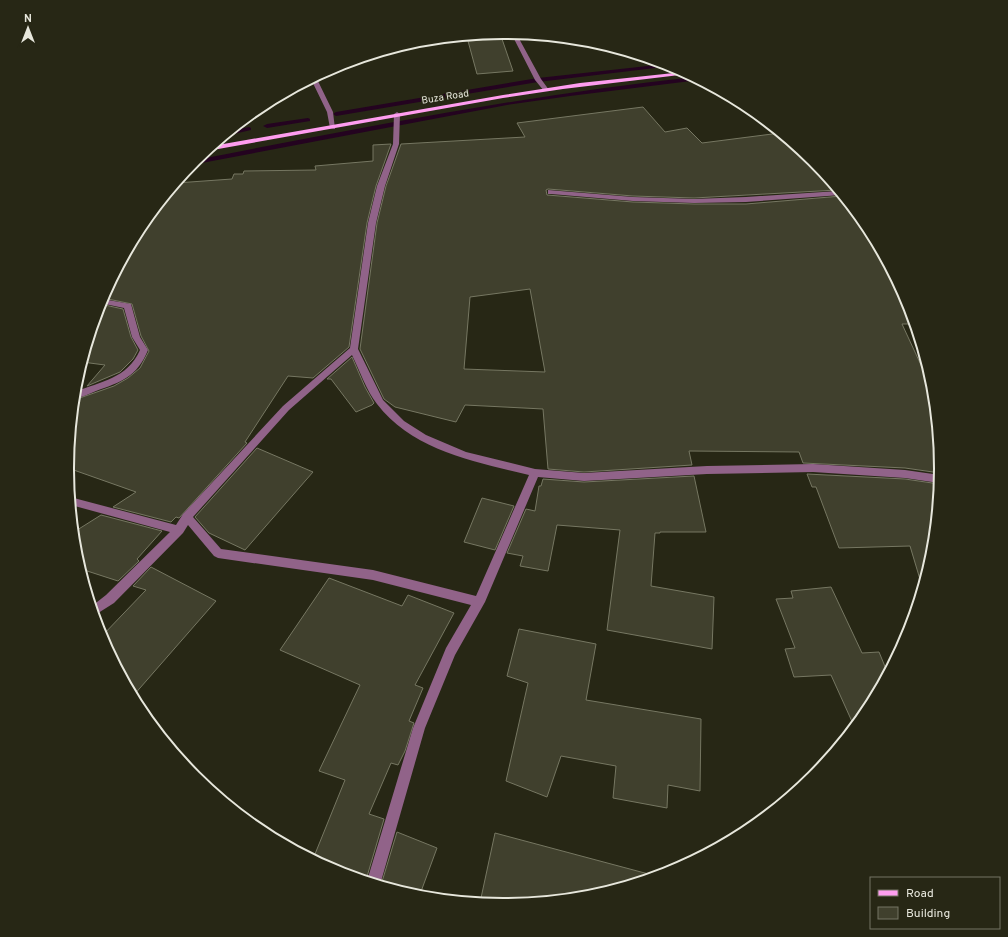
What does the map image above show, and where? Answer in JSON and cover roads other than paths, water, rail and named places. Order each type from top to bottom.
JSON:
[{"type":"main road","name":"Buza Road","points":[[220,147],[333,128],[397,114],[546,90],[676,75]]},
{"type":"street","points":[[516,39],[538,80],[546,90]]},
{"type":"street","points":[[316,82],[330,112],[333,128]]},
{"type":"street","points":[[397,114],[396,144],[381,186],[372,222],[354,349],[380,402],[401,423],[423,438],[464,455],[535,473],[584,477],[707,470],[812,468],[905,474],[934,478]]},
{"type":"street","points":[[551,192],[629,200],[679,201],[717,201],[834,193]]},
{"type":"street","points":[[82,393],[128,375],[137,366],[142,357],[144,350],[136,337],[128,306],[108,302]]},
{"type":"street","points":[[97,608],[110,599],[179,530],[187,517],[286,408],[354,349]]},
{"type":"street","points":[[376,878],[419,728],[450,652],[480,602],[535,473]]},
{"type":"street","points":[[76,502],[179,530]]},
{"type":"street","points":[[187,517],[218,552],[373,575],[480,602]]},
{"type":"waterway","points":[[336,114],[538,80],[654,67]]},
{"type":"waterway","points":[[205,161],[507,103],[687,80]]},
{"type":"waterway","points":[[267,126],[308,120]]},
{"type":"waterway","points":[[239,131],[249,129]]}]
